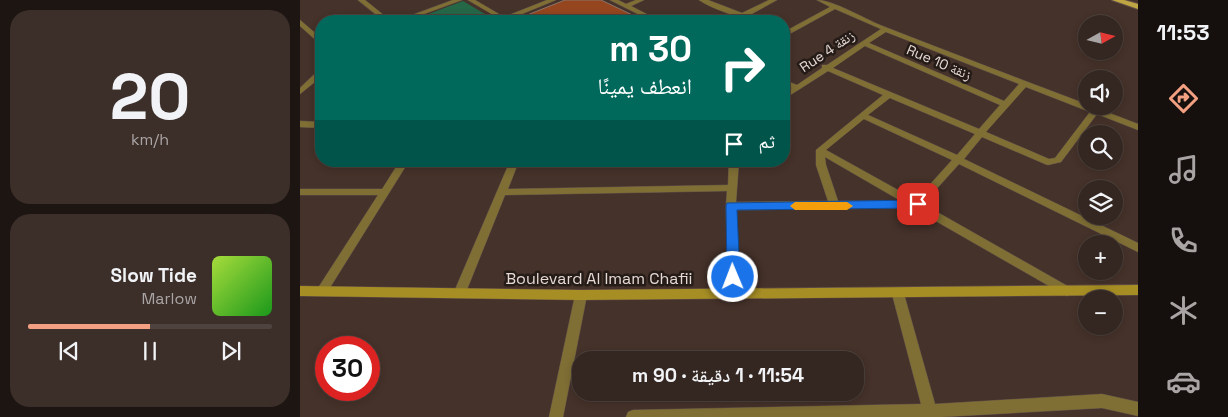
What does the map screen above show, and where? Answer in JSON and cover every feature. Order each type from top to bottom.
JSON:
[{"type":"main road","points":[[1116,0],[1138,7]]},
{"type":"street","points":[[361,0],[380,15]]},
{"type":"street","points":[[416,15],[459,0]]},
{"type":"street","points":[[472,0],[495,15]]},
{"type":"street","points":[[516,15],[553,0]]},
{"type":"street","points":[[613,0],[645,15]]},
{"type":"street","points":[[626,6],[641,0]]},
{"type":"street","points":[[702,0],[740,15]]},
{"type":"street","points":[[744,15],[774,0]]},
{"type":"street","points":[[820,0],[1078,104]]},
{"type":"street","points":[[790,31],[834,7]]},
{"type":"street","points":[[300,22],[315,36]]},
{"type":"street","name":"Rue 4 زنقة","points":[[790,93],[886,28]]},
{"type":"street","name":"Rue 10 زنقة","points":[[863,43],[1005,104]]},
{"type":"street","points":[[826,67],[1048,162],[1058,160],[1093,115]]},
{"type":"street","points":[[300,92],[315,78]]},
{"type":"street","points":[[732,206],[918,204],[959,160],[979,133],[1024,84]]},
{"type":"street","points":[[790,85],[797,88]]},
{"type":"street","points":[[820,150],[888,95]]},
{"type":"street","points":[[1106,115],[1138,128]]},
{"type":"street","points":[[864,116],[959,160],[1138,248]]},
{"type":"street","points":[[300,124],[315,125]]},
{"type":"street","points":[[820,150],[918,204],[1067,291]]},
{"type":"street","points":[[820,150],[821,165],[835,206]]},
{"type":"street","points":[[322,291],[401,167]]},
{"type":"street","points":[[460,292],[512,167]]},
{"type":"street","points":[[734,167],[732,206],[734,294]]},
{"type":"street","points":[[502,192],[732,188]]},
{"type":"street","points":[[300,192],[386,192]]},
{"type":"street","name":"Boulevard Al Imam Chafii","points":[[300,290],[581,295],[898,294],[1138,290]]},
{"type":"street","points":[[898,294],[930,414]]},
{"type":"street","points":[[556,417],[581,295]]},
{"type":"street","points":[[633,417],[930,414],[1102,401],[1138,409]]},
{"type":"green space","points":[[463,1],[485,15],[426,15]]},
{"type":"building","points":[[565,0],[601,0],[632,15],[527,15]]},
{"type":"slow traffic","points":[[795,206],[847,206]]},
{"type":"route","points":[[733,277],[732,206],[872,206],[918,204]]}]
